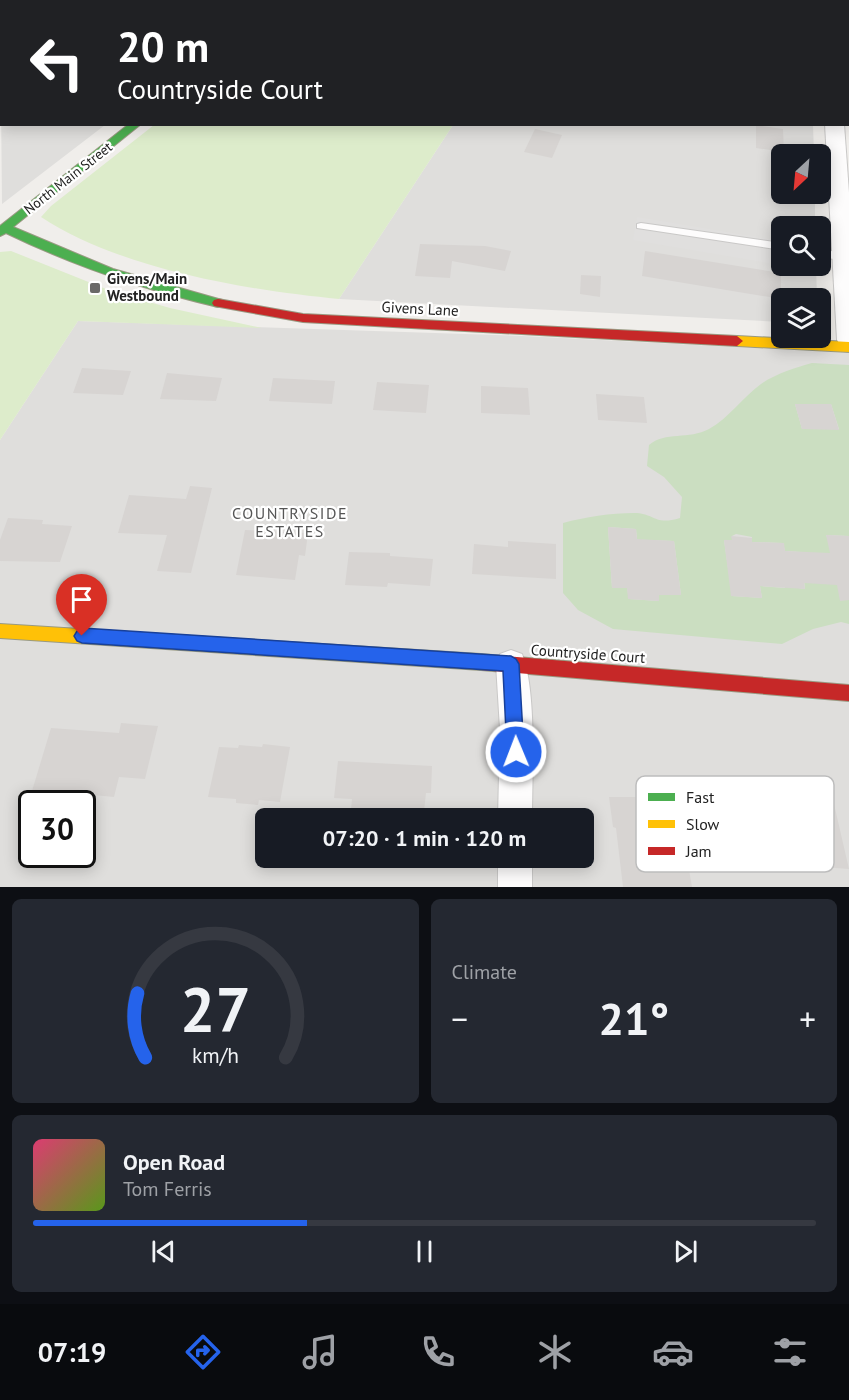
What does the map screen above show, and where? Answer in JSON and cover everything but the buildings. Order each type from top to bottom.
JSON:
[{"type":"street","name":"North Main Street","points":[[2,229],[133,126]]},
{"type":"street","points":[[839,131],[831,254],[849,340]]},
{"type":"street","name":"Givens Lane","points":[[2,229],[122,279],[179,295],[303,318],[849,347]]},
{"type":"street","name":"Countryside Court","points":[[0,631],[511,664],[849,693]]},
{"type":"street","points":[[511,664],[516,729],[515,808]]},
{"type":"street","points":[[514,887],[515,868]]},
{"type":"lane","points":[[641,226],[771,245]]},
{"type":"shaded area","points":[[1,126],[104,126],[2,204]]},
{"type":"shaded area","points":[[452,126],[813,126],[814,144],[771,144],[771,204],[815,204],[815,216],[771,216],[771,276],[816,276],[817,288],[771,288],[771,321],[339,299]]},
{"type":"shaded area","points":[[637,217],[771,239],[771,263],[633,240]]},
{"type":"shaded area","points":[[78,321],[523,336],[849,353],[849,887],[0,887],[0,440]]},
{"type":"green space","points":[[153,126],[452,126],[339,299],[225,283],[145,263],[73,235],[41,217],[51,206]]},
{"type":"green space","points":[[11,251],[111,291],[170,308],[262,328],[78,321],[0,440],[0,252]]},
{"type":"green space","points":[[812,363],[849,365],[849,536],[826,535],[849,586],[849,624],[841,622],[813,629],[782,644],[613,629],[578,610],[563,593],[563,523],[625,513],[646,515],[665,521],[680,518],[682,497],[664,477],[647,466],[649,445],[662,438],[693,434],[709,429],[767,380]],"holes":[[[795,404],[831,404],[839,429],[802,429]],[[608,527],[636,529],[638,548],[649,540],[674,541],[681,595],[659,595],[659,601],[629,599],[627,588],[612,588]],[[736,534],[752,537],[752,542],[783,543],[785,551],[801,552],[805,589],[760,586],[762,598],[732,596],[724,540],[732,540],[732,536]]]},
{"type":"traffic: fast","points":[[0,232],[133,126]]},
{"type":"traffic: fast","points":[[5,228],[56,252],[109,272],[218,303]]},
{"type":"traffic: slow","points":[[737,341],[849,347]]},
{"type":"traffic: slow","points":[[0,631],[481,662]]},
{"type":"traffic: jam","points":[[218,303],[303,318],[737,341]]},
{"type":"traffic: jam","points":[[481,662],[849,693]]},
{"type":"place","name":"Givens/Main Westbound","points":[[95,288]]},
{"type":"district","name":"COUNTRYSIDE ESTATES","points":[[290,522]]},
{"type":"route","points":[[82,636],[511,664],[516,752]]}]
